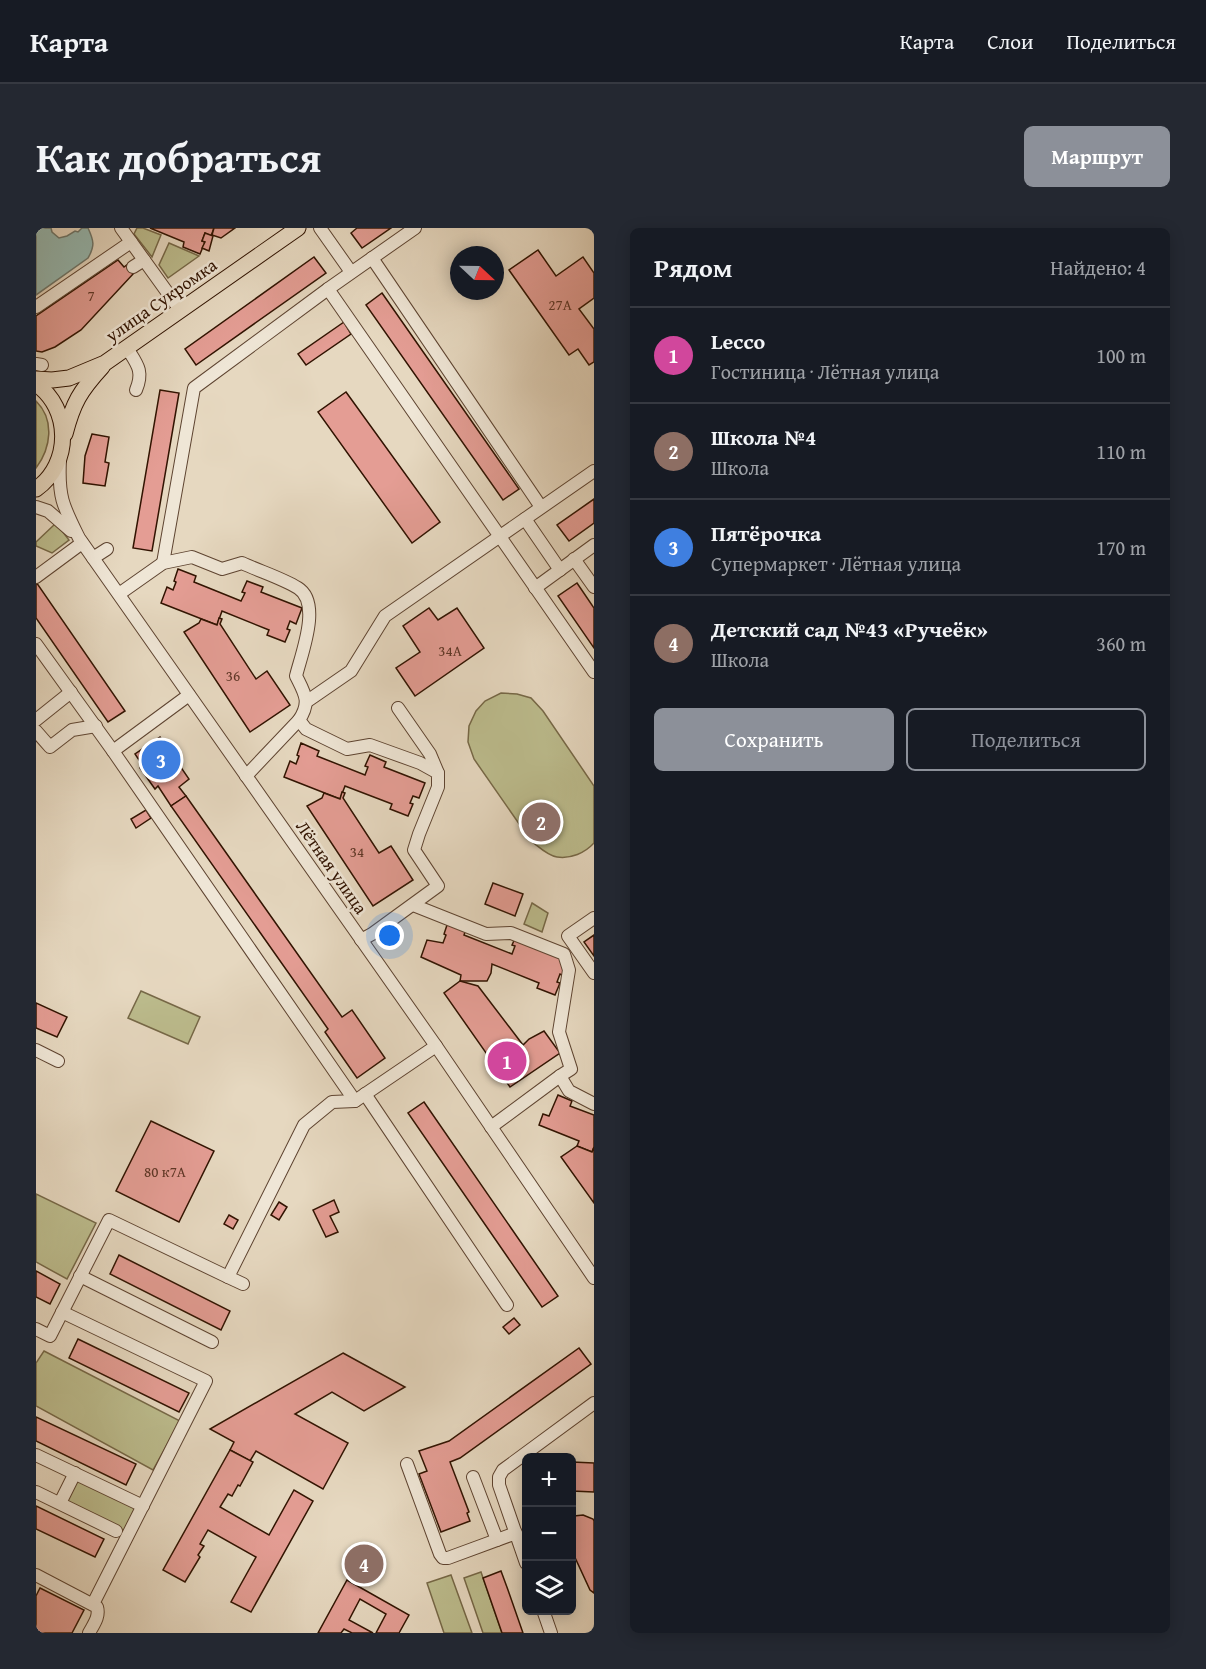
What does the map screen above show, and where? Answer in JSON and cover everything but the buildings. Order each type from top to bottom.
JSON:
[{"type":"main road","name":"улица Сукромка","points":[[38,369],[51,380],[69,378],[105,363],[127,348],[145,329],[180,310],[298,228]]},
{"type":"main road","name":"улица Сукромка","points":[[63,440],[73,407],[80,393],[105,363]]},
{"type":"main road","points":[[36,384],[53,400],[63,427],[60,456],[52,474],[36,489]]},
{"type":"street","points":[[122,228],[131,242],[138,263],[180,310]]},
{"type":"street","points":[[320,228],[351,272]]},
{"type":"street","points":[[163,563],[194,388],[351,272],[415,228]]},
{"type":"street","points":[[36,307],[131,242]]},
{"type":"street","points":[[372,258],[541,507]]},
{"type":"street","points":[[328,289],[594,672]]},
{"type":"street","points":[[127,348],[139,367],[140,379],[136,390]]},
{"type":"street","points":[[60,456],[61,501],[81,541]]},
{"type":"street","points":[[306,702],[351,671],[385,616],[594,471]]},
{"type":"street","points":[[36,507],[48,511],[81,541]]},
{"type":"street","points":[[525,519],[560,570]]},
{"type":"street","points":[[36,577],[81,541]]},
{"type":"street","name":"Лётная улица","points":[[81,541],[436,1046],[594,1278]]},
{"type":"street","points":[[535,588],[594,545]]},
{"type":"street","points":[[93,558],[107,549]]},
{"type":"street","points":[[118,594],[163,563],[192,557],[222,569],[242,563],[300,589],[308,604],[310,620],[296,676],[304,693],[306,702],[304,712],[246,777]]},
{"type":"street","points":[[574,559],[594,587]]},
{"type":"street","points":[[36,644],[507,1305]]},
{"type":"street","points":[[36,720],[71,692]]},
{"type":"street","points":[[113,751],[189,695]]},
{"type":"street","points":[[361,940],[438,886],[414,850],[438,787],[438,773],[430,754],[398,708]]},
{"type":"street","points":[[299,720],[306,729],[347,749],[370,745],[420,763],[438,773]]},
{"type":"street","points":[[36,731],[50,747],[72,730],[96,726]]},
{"type":"street","points":[[412,905],[486,934],[511,933],[564,954],[569,970],[559,1032],[571,1069],[491,1127]]},
{"type":"street","points":[[594,918],[568,936],[594,973]]},
{"type":"street","points":[[228,1277],[304,1125],[332,1102],[360,1098],[436,1046]]},
{"type":"street","points":[[36,1050],[58,1061]]},
{"type":"street","points":[[560,1076],[570,1091],[594,1104]]},
{"type":"street","points":[[36,1329],[50,1336],[109,1220],[243,1284]]},
{"type":"street","points":[[80,1276],[212,1342]]},
{"type":"street","points":[[62,1312],[206,1381],[93,1604]]},
{"type":"street","points":[[525,1561],[499,1485],[499,1476],[503,1470],[594,1404]]},
{"type":"street","points":[[36,1455],[143,1506]]},
{"type":"street","points":[[407,1464],[443,1558],[516,1533]]},
{"type":"street","points":[[60,1503],[75,1473]]},
{"type":"street","points":[[473,1477],[497,1540]]},
{"type":"street","points":[[36,1492],[116,1531]]},
{"type":"street","points":[[36,1575],[97,1607],[98,1612],[89,1633]]},
{"type":"street","points":[[544,1615],[551,1633]]},
{"type":"green space","points":[[137,228],[161,235],[152,257],[134,234]]},
{"type":"green space","points":[[169,243],[199,256],[168,278],[159,265]]},
{"type":"green space","points":[[36,401],[46,417],[49,434],[45,452],[36,468]]},
{"type":"green space","points":[[56,523],[69,540],[52,553],[36,546],[36,542]]},
{"type":"green space","points":[[501,693],[531,698],[543,711],[594,786],[594,843],[586,850],[567,857],[554,856],[531,841],[474,759],[468,742],[469,726],[476,711],[485,701]]},
{"type":"green space","points":[[532,903],[548,913],[542,932],[524,924]]},
{"type":"green space","points":[[141,991],[200,1017],[188,1044],[128,1018]]},
{"type":"green space","points":[[36,1194],[96,1223],[67,1279],[36,1262]]},
{"type":"green space","points":[[44,1351],[180,1421],[153,1470],[36,1406],[36,1363]]},
{"type":"green space","points":[[74,1478],[138,1508],[126,1532],[62,1502]]},
{"type":"green space","points":[[481,1572],[502,1633],[483,1633],[464,1578]]},
{"type":"green space","points":[[451,1575],[472,1633],[444,1633],[427,1583]]},
{"type":"water","points":[[36,228],[51,228],[59,238],[75,231],[78,232],[82,228],[88,228],[93,243],[88,258],[36,295]]},
{"type":"place","name":"Пятёрочка","points":[[161,760]]},
{"type":"place","name":"Школа №4","points":[[541,822]]},
{"type":"place","name":"Lecco","points":[[507,1061]]},
{"type":"place","name":"Детский сад №43 «Ручеёк»","points":[[364,1564]]}]
